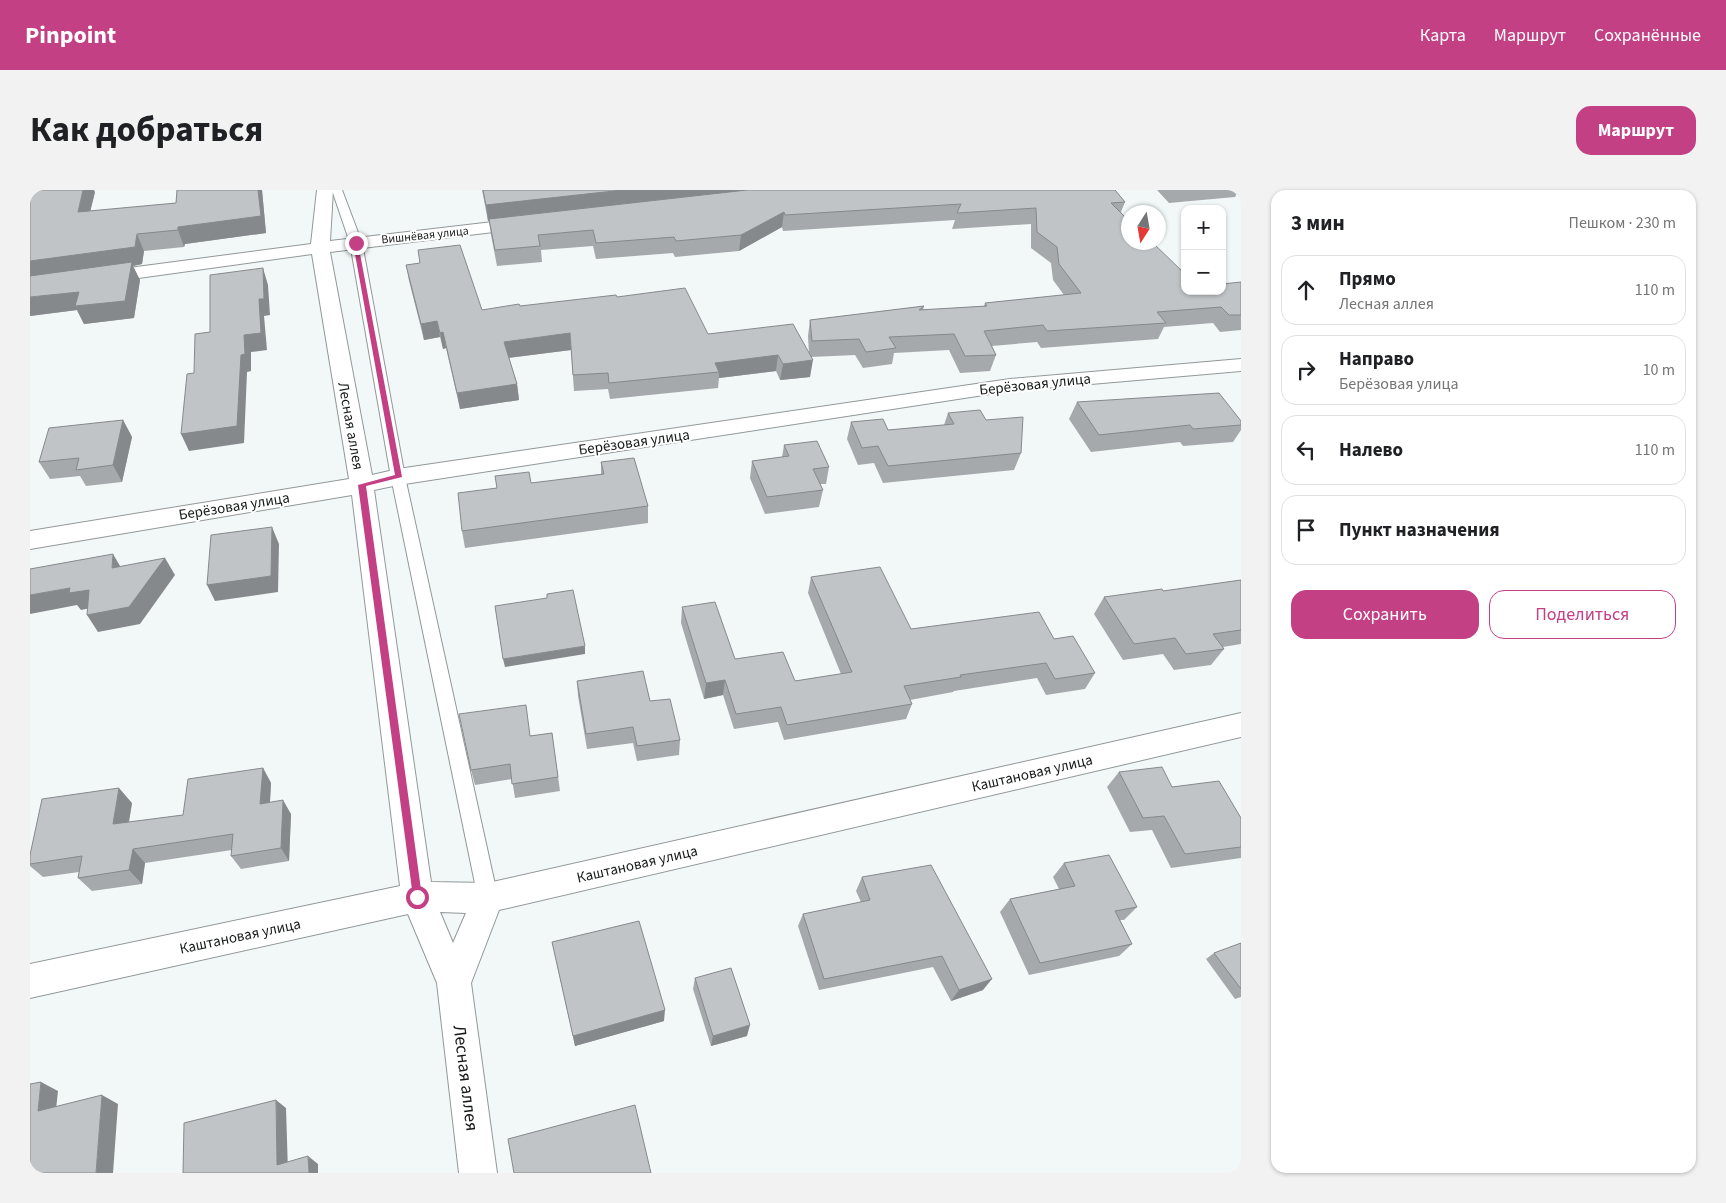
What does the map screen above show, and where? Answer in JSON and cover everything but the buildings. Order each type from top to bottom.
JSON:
[{"type":"street","name":"Лесная аллея","points":[[325,190],[320,248],[362,485],[417,897],[454,983],[478,1173]]},
{"type":"street","name":"Вишнёвая улица","points":[[30,287],[356,243],[544,222]]},
{"type":"street","name":"Берёзовая улица","points":[[30,540],[362,485],[398,477],[1010,386],[1241,365]]},
{"type":"street","name":"Каштановая улица","points":[[30,981],[417,897],[488,898],[1241,725]]},
{"type":"street","name":"Лесная аллея","points":[[454,983],[488,898]]},
{"type":"lane","points":[[337,190],[356,243],[398,477],[488,898]]},
{"type":"route","points":[[356,243],[398,477],[362,485],[417,897]]}]
